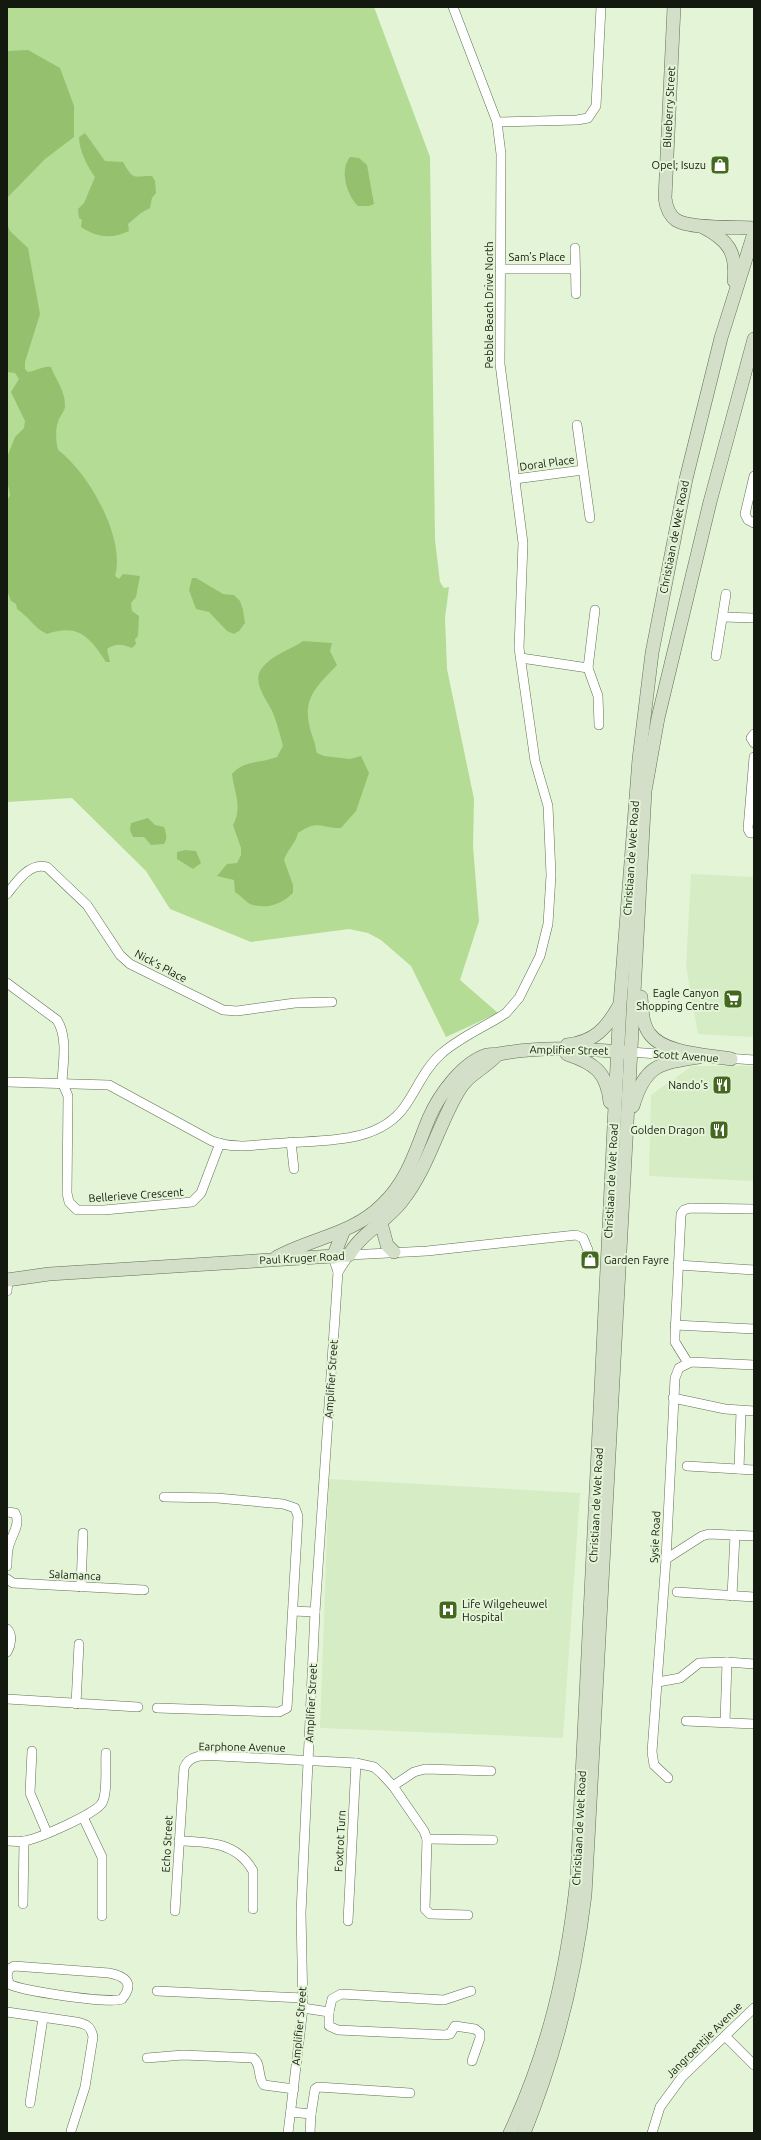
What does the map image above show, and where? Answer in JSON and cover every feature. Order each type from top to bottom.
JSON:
[{"type":"main road","name":"Blueberry Street","points":[[674,7],[665,198],[670,213],[675,219],[683,224],[754,228]]},
{"type":"main road","points":[[700,225],[721,238],[734,255],[735,274],[732,304]]},
{"type":"main road","name":"Christiaan de Wet Road","points":[[524,2133],[552,2059],[562,2024],[573,1981],[585,1895],[627,1127],[625,1052],[620,1004],[634,810],[648,683],[686,479],[721,338],[754,233]]},
{"type":"main road","name":"Christiaan de Wet Road","points":[[510,2133],[540,2061],[551,2026],[562,1981],[574,1909],[589,1642],[613,1128],[625,1052],[637,952],[644,802],[648,770],[710,502],[754,339]]},
{"type":"main road","points":[[637,952],[642,1010],[650,1034],[662,1044],[674,1049],[731,1059]]},
{"type":"main road","points":[[529,1049],[571,1045],[594,1038],[606,1027],[620,1004]]},
{"type":"main road","points":[[552,1048],[590,1063],[602,1074],[610,1098],[613,1128]]},
{"type":"main road","name":"Amplifier Street","points":[[273,1259],[294,1249],[344,1230],[367,1218],[382,1205],[399,1184],[418,1150],[434,1107],[452,1082],[475,1062],[487,1055],[497,1055],[529,1049],[552,1048],[625,1052]]},
{"type":"main road","name":"Amplifier Street","points":[[349,1255],[359,1242],[381,1223],[402,1201],[431,1153],[445,1117],[458,1092],[471,1074],[491,1061],[497,1055]]},
{"type":"main road","points":[[627,1127],[638,1090],[648,1073],[662,1065],[702,1057]]},
{"type":"main road","points":[[381,1223],[387,1245],[394,1252]]},
{"type":"main road","points":[[333,1257],[344,1230]]},
{"type":"main road","name":"Paul Kruger Road","points":[[7,1284],[49,1274],[349,1255]]},
{"type":"street","name":"Pebble Beach Drive North","points":[[220,1144],[245,1145],[354,1137],[382,1127],[400,1112],[426,1072],[441,1055],[506,1013],[518,998],[529,980],[546,938],[551,899],[548,806],[535,761],[521,658],[519,636],[523,543],[500,364],[501,154],[497,122],[453,7]]},
{"type":"street","points":[[497,122],[577,120],[588,118],[596,106],[601,7]]},
{"type":"street","name":"Sam’s Place","points":[[575,248],[576,294]]},
{"type":"street","name":"Sam’s Place","points":[[500,269],[575,269]]},
{"type":"street","name":"Doral Place","points":[[577,425],[590,518]]},
{"type":"street","name":"Doral Place","points":[[515,480],[583,470]]},
{"type":"street","points":[[754,476],[752,493],[745,514],[748,520],[754,523]]},
{"type":"street","points":[[716,656],[726,594]]},
{"type":"street","points":[[595,610],[588,668],[598,696],[599,725]]},
{"type":"street","points":[[723,617],[754,618]]},
{"type":"street","points":[[521,658],[588,668]]},
{"type":"street","points":[[754,734],[751,738],[754,743]]},
{"type":"street","points":[[754,757],[751,811],[748,829],[750,833],[754,834]]},
{"type":"street","name":"Nick’s Place","points":[[7,894],[33,867],[39,865],[47,867],[54,871],[87,905],[120,954],[130,964],[223,1010],[237,1011],[295,1003],[332,1002]]},
{"type":"street","points":[[7,983],[57,1020],[61,1026],[63,1039],[62,1082]]},
{"type":"street","name":"Scott Avenue","points":[[625,1052],[754,1060]]},
{"type":"street","points":[[7,1082],[62,1082],[101,1084],[115,1087],[220,1144]]},
{"type":"street","name":"Bellerieve Crescent","points":[[62,1082],[68,1096],[67,1193],[69,1202],[77,1210],[104,1210],[192,1202],[201,1193],[220,1144]]},
{"type":"street","points":[[291,1142],[294,1169]]},
{"type":"street","points":[[754,1210],[690,1208],[684,1210],[680,1219],[675,1325],[676,1342],[688,1363],[754,1364]]},
{"type":"street","name":"Paul Kruger Road","points":[[349,1255],[427,1251],[576,1236],[583,1238],[588,1250]]},
{"type":"street","name":"Amplifier Street","points":[[338,1272],[349,1255]]},
{"type":"street","name":"Amplifier Street","points":[[288,2133],[303,2008],[301,1913],[315,1612],[338,1272],[333,1257]]},
{"type":"street","points":[[678,1266],[754,1270]]},
{"type":"street","points":[[675,1325],[754,1329]]},
{"type":"street","name":"Sysie Road","points":[[668,1778],[654,1765],[653,1760],[666,1559],[673,1398],[677,1372],[688,1363]]},
{"type":"street","points":[[673,1398],[741,1411],[754,1411]]},
{"type":"street","points":[[739,1470],[741,1411]]},
{"type":"street","points":[[687,1466],[754,1470]]},
{"type":"street","points":[[157,1708],[285,1711],[290,1694],[298,1516],[295,1508],[284,1504],[217,1498],[164,1497]]},
{"type":"street","points":[[7,1512],[15,1513],[17,1518],[15,1532],[8,1549],[7,1566]]},
{"type":"street","points":[[81,1587],[83,1533]]},
{"type":"street","points":[[666,1559],[702,1536],[716,1534],[754,1536]]},
{"type":"street","points":[[732,1596],[735,1535]]},
{"type":"street","name":"Salamanca","points":[[7,1579],[13,1583],[144,1590]]},
{"type":"street","points":[[678,1592],[754,1597]]},
{"type":"street","points":[[293,1611],[315,1612]]},
{"type":"street","points":[[7,1629],[11,1635],[10,1647],[7,1652]]},
{"type":"street","points":[[76,1704],[79,1644]]},
{"type":"street","points":[[658,1682],[680,1678],[699,1662],[754,1664]]},
{"type":"street","points":[[725,1722],[727,1662]]},
{"type":"street","points":[[7,1699],[138,1707]]},
{"type":"street","points":[[686,1721],[754,1724]]},
{"type":"street","points":[[32,1751],[30,1793],[47,1833]]},
{"type":"street","points":[[7,1840],[24,1841],[47,1833],[83,1816],[99,1806],[104,1799],[106,1753]]},
{"type":"street","name":"Earphone Avenue","points":[[182,1778],[186,1763],[190,1759],[197,1756],[356,1763],[377,1769],[393,1786],[421,1826],[427,1840],[425,1909],[430,1914],[468,1915]]},
{"type":"street","name":"Foxtrot Turn","points":[[348,1921],[356,1763]]},
{"type":"street","points":[[393,1786],[414,1772],[425,1769],[491,1770]]},
{"type":"street","name":"Echo Street","points":[[176,1911],[182,1778]]},
{"type":"street","points":[[83,1816],[102,1857],[102,1916]]},
{"type":"street","points":[[427,1840],[493,1840]]},
{"type":"street","points":[[23,1904],[24,1841]]},
{"type":"street","points":[[179,1841],[221,1844],[237,1852],[253,1871],[253,1909]]},
{"type":"street","points":[[14,1966],[109,1973],[124,1976],[127,1986],[122,1999],[115,2001],[99,2000],[22,1989],[9,1984],[7,1975],[9,1969],[14,1966]]},
{"type":"street","points":[[157,1991],[303,1998]]},
{"type":"street","points":[[471,1991],[444,2000],[341,1994],[332,1999],[329,2012],[329,2026],[338,2030],[445,2035],[450,2034],[455,2026],[475,2029],[480,2033],[480,2038],[472,2061]]},
{"type":"street","points":[[303,2008],[329,2012]]},
{"type":"street","name":"Jangroentjie Avenue","points":[[652,2133],[660,2107],[672,2089],[682,2077],[754,2008]]},
{"type":"street","points":[[7,2012],[80,2023],[88,2026],[91,2030],[93,2037],[85,2087],[71,2131]]},
{"type":"street","points":[[30,2103],[43,2018]]},
{"type":"street","points":[[725,2036],[754,2065]]},
{"type":"street","points":[[147,2058],[183,2055],[253,2058],[257,2061],[260,2079],[264,2085],[294,2089]]},
{"type":"street","points":[[310,2133],[315,2089],[318,2087],[410,2093]]},
{"type":"street","points":[[291,2112],[311,2114]]},
{"type":"shaded area","points":[[7,7],[374,7],[430,157],[435,540],[440,582],[444,588],[449,587],[445,618],[447,669],[474,799],[473,846],[479,921],[460,980],[498,1013],[446,1037],[411,966],[381,940],[368,933],[349,929],[251,942],[170,909],[146,871],[72,798],[7,802]]},
{"type":"shaded area","points":[[28,50],[60,68],[74,106],[74,137],[45,159],[7,198],[7,51]]},
{"type":"shaded area","points":[[85,133],[105,161],[123,162],[132,175],[137,177],[152,176],[155,181],[156,193],[152,198],[150,208],[141,213],[128,224],[129,231],[123,234],[111,236],[99,235],[87,231],[81,227],[82,220],[79,218],[78,209],[84,203],[95,177],[86,163],[80,147],[79,137]]},
{"type":"shaded area","points":[[350,157],[359,158],[367,165],[374,204],[369,206],[358,206],[354,202],[348,190],[345,176],[345,169]]},
{"type":"shaded area","points":[[7,224],[10,231],[28,248],[40,314],[25,362],[25,369],[28,372],[45,367],[51,367],[65,400],[65,408],[56,429],[58,450],[70,460],[81,474],[102,507],[110,525],[115,543],[117,561],[115,576],[119,579],[123,574],[140,576],[136,597],[131,603],[132,611],[139,616],[138,636],[135,639],[136,644],[132,648],[119,645],[107,649],[110,662],[106,662],[88,639],[82,634],[67,630],[47,634],[42,632],[17,609],[16,604],[11,601],[7,590],[7,501],[10,495],[7,480],[7,457],[15,437],[24,428],[25,421],[11,392],[19,379],[15,373],[7,372]]},
{"type":"shaded area","points":[[192,578],[196,578],[223,594],[234,595],[240,601],[245,623],[239,631],[234,634],[227,631],[209,612],[196,609],[189,590]]},
{"type":"shaded area","points":[[303,641],[332,643],[330,651],[337,665],[320,683],[310,698],[308,716],[317,753],[324,756],[350,759],[361,756],[369,773],[356,811],[341,828],[315,825],[310,826],[298,833],[284,860],[293,885],[293,893],[279,903],[268,906],[256,906],[250,904],[235,892],[234,880],[217,876],[227,864],[237,863],[241,855],[241,848],[233,825],[238,806],[232,774],[242,766],[277,757],[283,746],[273,713],[259,685],[259,673],[266,663]]},
{"type":"shaded area","points":[[148,818],[155,825],[164,827],[166,838],[164,844],[151,845],[144,837],[133,837],[130,830],[131,823]]},
{"type":"shaded area","points":[[185,850],[196,851],[201,863],[193,869],[177,859],[177,852]]},
{"type":"shaded area","points":[[691,874],[754,877],[754,1037],[698,1034],[686,966]]},
{"type":"shaded area","points":[[692,1066],[754,1066],[754,1181],[649,1176],[651,1095]]},
{"type":"shaded area","name":"Life Wilgeheuwel Hospital","points":[[329,1479],[580,1493],[563,1738],[320,1728]]},
{"type":"place","name":"Opel; Isuzu","points":[[720,165]]},
{"type":"place","name":"Eagle Canyon Shopping Centre","points":[[733,999]]},
{"type":"place","name":"Nando's","points":[[722,1085]]},
{"type":"place","name":"Golden Dragon","points":[[719,1130]]},
{"type":"place","name":"Garden Fayre","points":[[590,1260]]},
{"type":"place","name":"Life Wilgeheuwel Hospital","points":[[448,1610]]}]
